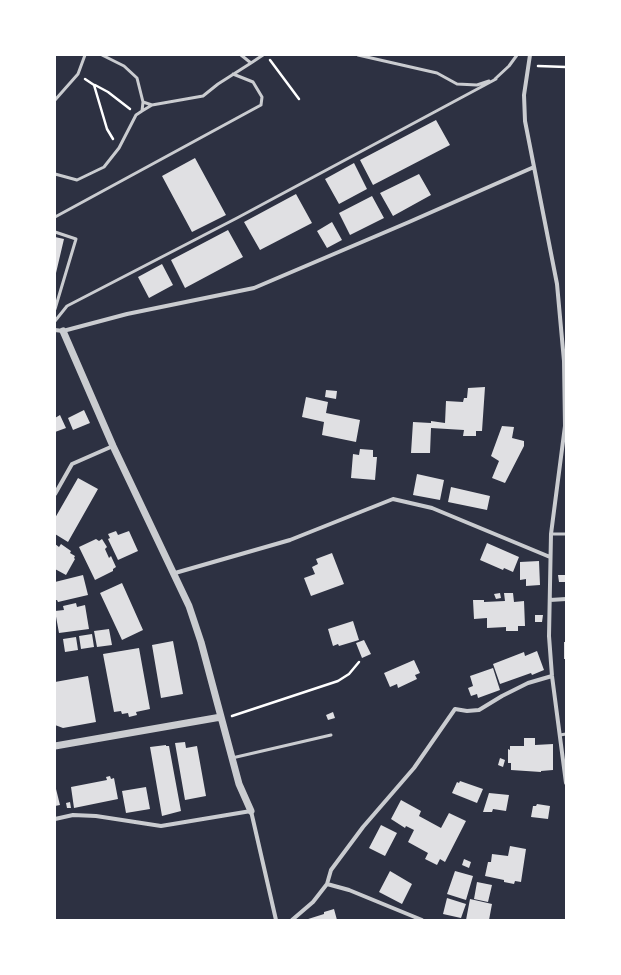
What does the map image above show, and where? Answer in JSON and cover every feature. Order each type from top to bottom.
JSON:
[{"type":"street","points":[[530,55],[524,95],[525,121],[556,284],[564,361],[565,426],[551,534],[549,636],[552,676],[566,783]]},
{"type":"street","points":[[55,330],[63,331],[127,314],[254,288],[403,225],[534,166]]},
{"type":"street","points":[[63,331],[113,446],[189,606],[201,642],[239,784],[251,811],[276,920]]},
{"type":"street","points":[[55,494],[72,464],[113,446]]},
{"type":"street","points":[[175,574],[290,540],[393,499],[432,508],[550,557]]},
{"type":"street","points":[[550,600],[566,599]]},
{"type":"street","points":[[292,920],[313,902],[327,884],[331,870],[363,827],[414,768],[455,709],[467,711],[479,710],[528,683],[552,676]]},
{"type":"street","points":[[55,746],[221,717]]},
{"type":"street","points":[[55,819],[73,815],[96,816],[161,826],[251,811]]},
{"type":"street","points":[[327,884],[349,890],[422,920]]},
{"type":"lane","points":[[55,100],[78,74],[85,55]]},
{"type":"lane","points":[[102,55],[124,66],[137,78],[143,102],[142,111]]},
{"type":"lane","points":[[241,55],[251,63]]},
{"type":"lane","points":[[55,174],[77,180],[104,167],[130,132],[136,115],[152,105],[203,96],[233,74],[265,55]]},
{"type":"lane","points":[[358,55],[437,73],[457,84],[477,84],[496,79]]},
{"type":"lane","points":[[55,321],[67,306],[237,218],[496,79],[509,66],[517,55]]},
{"type":"lane","points":[[55,217],[261,105],[262,97],[254,82],[233,74]]},
{"type":"lane","points":[[143,102],[152,105]]},
{"type":"lane","points":[[55,232],[76,239],[55,309]]},
{"type":"lane","points":[[551,534],[566,534]]},
{"type":"lane","points":[[560,735],[566,734]]},
{"type":"lane","points":[[232,758],[330,735]]},
{"type":"path","points":[[265,55],[286,78],[299,99]]},
{"type":"path","points":[[528,65],[566,67]]},
{"type":"path","points":[[78,74],[94,85],[108,92],[136,115]]},
{"type":"path","points":[[94,85],[107,129],[119,148]]},
{"type":"path","points":[[221,717],[233,716],[338,681],[349,674],[358,662]]},
{"type":"building","points":[[436,120],[450,145],[373,185],[360,160]]},
{"type":"building","points":[[195,158],[226,215],[192,232],[162,176]]},
{"type":"building","points":[[354,163],[367,189],[339,204],[325,179]]},
{"type":"building","points":[[419,174],[431,195],[393,216],[380,193]]},
{"type":"building","points":[[296,194],[312,223],[260,250],[244,222]]},
{"type":"building","points":[[372,196],[384,218],[350,235],[339,213]]},
{"type":"building","points":[[332,222],[342,240],[327,248],[317,231]]},
{"type":"building","points":[[228,230],[243,257],[185,288],[171,260]]},
{"type":"building","points":[[55,237],[64,239],[56,273],[55,273]]},
{"type":"building","points":[[162,264],[173,285],[149,298],[138,277]]},
{"type":"building","points":[[485,387],[482,431],[476,431],[476,436],[463,436],[464,430],[431,428],[430,453],[411,453],[413,422],[431,423],[431,421],[445,423],[446,401],[463,402],[464,398],[467,398],[468,388]]},
{"type":"building","points":[[326,390],[337,391],[336,399],[325,397]]},
{"type":"building","points":[[306,397],[328,402],[326,413],[360,420],[356,442],[322,435],[324,422],[302,417]]},
{"type":"building","points":[[84,410],[90,423],[73,430],[68,418]]},
{"type":"building","points":[[60,415],[66,428],[55,432],[55,418]]},
{"type":"building","points":[[502,426],[514,427],[512,438],[524,441],[524,446],[505,483],[492,478],[499,461],[491,456]]},
{"type":"building","points":[[360,449],[373,450],[373,457],[377,457],[375,480],[351,478],[353,454],[359,455]]},
{"type":"building","points":[[417,474],[444,480],[440,500],[413,495]]},
{"type":"building","points":[[78,478],[98,489],[68,542],[55,534],[55,518]]},
{"type":"building","points":[[451,487],[490,496],[487,510],[448,502]]},
{"type":"building","points":[[116,531],[118,535],[129,531],[138,551],[118,560],[108,539],[110,538],[108,534]]},
{"type":"building","points":[[96,539],[99,541],[102,539],[107,547],[105,549],[109,558],[111,556],[116,567],[113,571],[95,580],[79,547]]},
{"type":"building","points":[[487,543],[519,557],[513,572],[504,568],[503,570],[480,560]]},
{"type":"building","points":[[55,544],[59,547],[61,544],[75,556],[75,559],[66,575],[55,569]]},
{"type":"building","points":[[332,553],[344,584],[311,596],[304,578],[315,574],[312,567],[318,564],[316,559]]},
{"type":"building","points":[[539,561],[540,585],[526,586],[526,579],[520,580],[520,562]]},
{"type":"building","points":[[83,575],[88,595],[58,602],[55,600],[55,582]]},
{"type":"building","points":[[558,575],[565,575],[565,582],[559,582]]},
{"type":"building","points":[[122,583],[143,630],[122,640],[100,593]]},
{"type":"building","points":[[500,593],[501,598],[496,599],[494,594]]},
{"type":"building","points":[[504,593],[513,593],[514,602],[524,601],[525,626],[518,626],[518,631],[506,631],[506,627],[487,628],[487,618],[474,619],[473,600],[484,600],[484,602],[505,601]]},
{"type":"building","points":[[76,603],[77,607],[85,605],[89,629],[59,633],[55,611],[64,610],[63,606]]},
{"type":"building","points":[[535,615],[543,615],[542,622],[535,622]]},
{"type":"building","points":[[353,621],[359,640],[339,646],[338,644],[333,646],[328,629]]},
{"type":"building","points":[[109,629],[112,645],[97,647],[94,631]]},
{"type":"building","points":[[92,634],[94,647],[81,649],[79,636]]},
{"type":"building","points":[[76,637],[78,650],[65,652],[63,639]]},
{"type":"building","points":[[364,640],[371,654],[362,658],[356,643]]},
{"type":"building","points":[[173,641],[183,694],[161,698],[152,645]]},
{"type":"building","points":[[564,642],[566,642],[566,659],[564,659]]},
{"type":"building","points":[[139,648],[150,709],[136,712],[137,715],[129,717],[128,713],[122,714],[121,711],[114,712],[103,654]]},
{"type":"building","points":[[537,651],[544,670],[500,684],[493,664],[524,652],[525,656]]},
{"type":"building","points":[[414,660],[420,673],[415,675],[417,679],[398,688],[397,684],[390,687],[384,673]]},
{"type":"building","points":[[493,668],[500,690],[478,698],[477,694],[471,696],[468,688],[473,686],[470,676]]},
{"type":"building","points":[[88,676],[96,722],[63,728],[55,725],[55,682]]},
{"type":"building","points":[[333,712],[335,718],[328,720],[326,715]]},
{"type":"building","points":[[524,738],[535,738],[535,745],[553,744],[553,770],[541,772],[511,770],[511,763],[508,763],[508,749],[510,750],[510,746],[524,746]]},
{"type":"building","points":[[185,742],[186,748],[197,746],[206,796],[185,800],[175,743]]},
{"type":"building","points":[[169,746],[181,811],[162,816],[150,747]]},
{"type":"building","points":[[500,758],[505,760],[503,767],[498,765]]},
{"type":"building","points":[[110,776],[111,779],[114,778],[118,799],[74,808],[71,787],[107,780],[106,777]]},
{"type":"building","points":[[460,781],[483,789],[477,803],[452,793],[457,782],[459,783]]},
{"type":"building","points":[[55,785],[60,805],[55,806]]},
{"type":"building","points":[[146,787],[150,809],[126,813],[122,791]]},
{"type":"building","points":[[489,793],[509,795],[506,811],[493,809],[492,812],[483,812]]},
{"type":"building","points":[[401,800],[421,811],[419,816],[441,828],[449,813],[466,821],[445,862],[440,859],[437,865],[425,859],[428,853],[408,842],[414,830],[406,826],[405,828],[391,819]]},
{"type":"building","points":[[70,802],[71,808],[67,808],[66,803]]},
{"type":"building","points":[[537,804],[550,806],[548,819],[531,817],[533,806],[536,806]]},
{"type":"building","points":[[381,825],[397,833],[385,856],[369,848]]},
{"type":"building","points":[[510,846],[526,849],[521,882],[515,881],[514,884],[485,876],[488,862],[491,862],[492,854],[508,856]]},
{"type":"building","points":[[464,859],[471,862],[469,868],[462,865]]},
{"type":"building","points":[[390,871],[412,884],[402,904],[379,892]]},
{"type":"building","points":[[455,871],[473,876],[466,900],[447,894]]},
{"type":"building","points":[[477,882],[492,885],[488,902],[474,899]]},
{"type":"building","points":[[447,898],[466,904],[461,918],[443,914]]},
{"type":"building","points":[[470,899],[492,904],[489,920],[466,920]]},
{"type":"building","points":[[334,909],[337,920],[305,920],[324,914],[324,912]]}]
